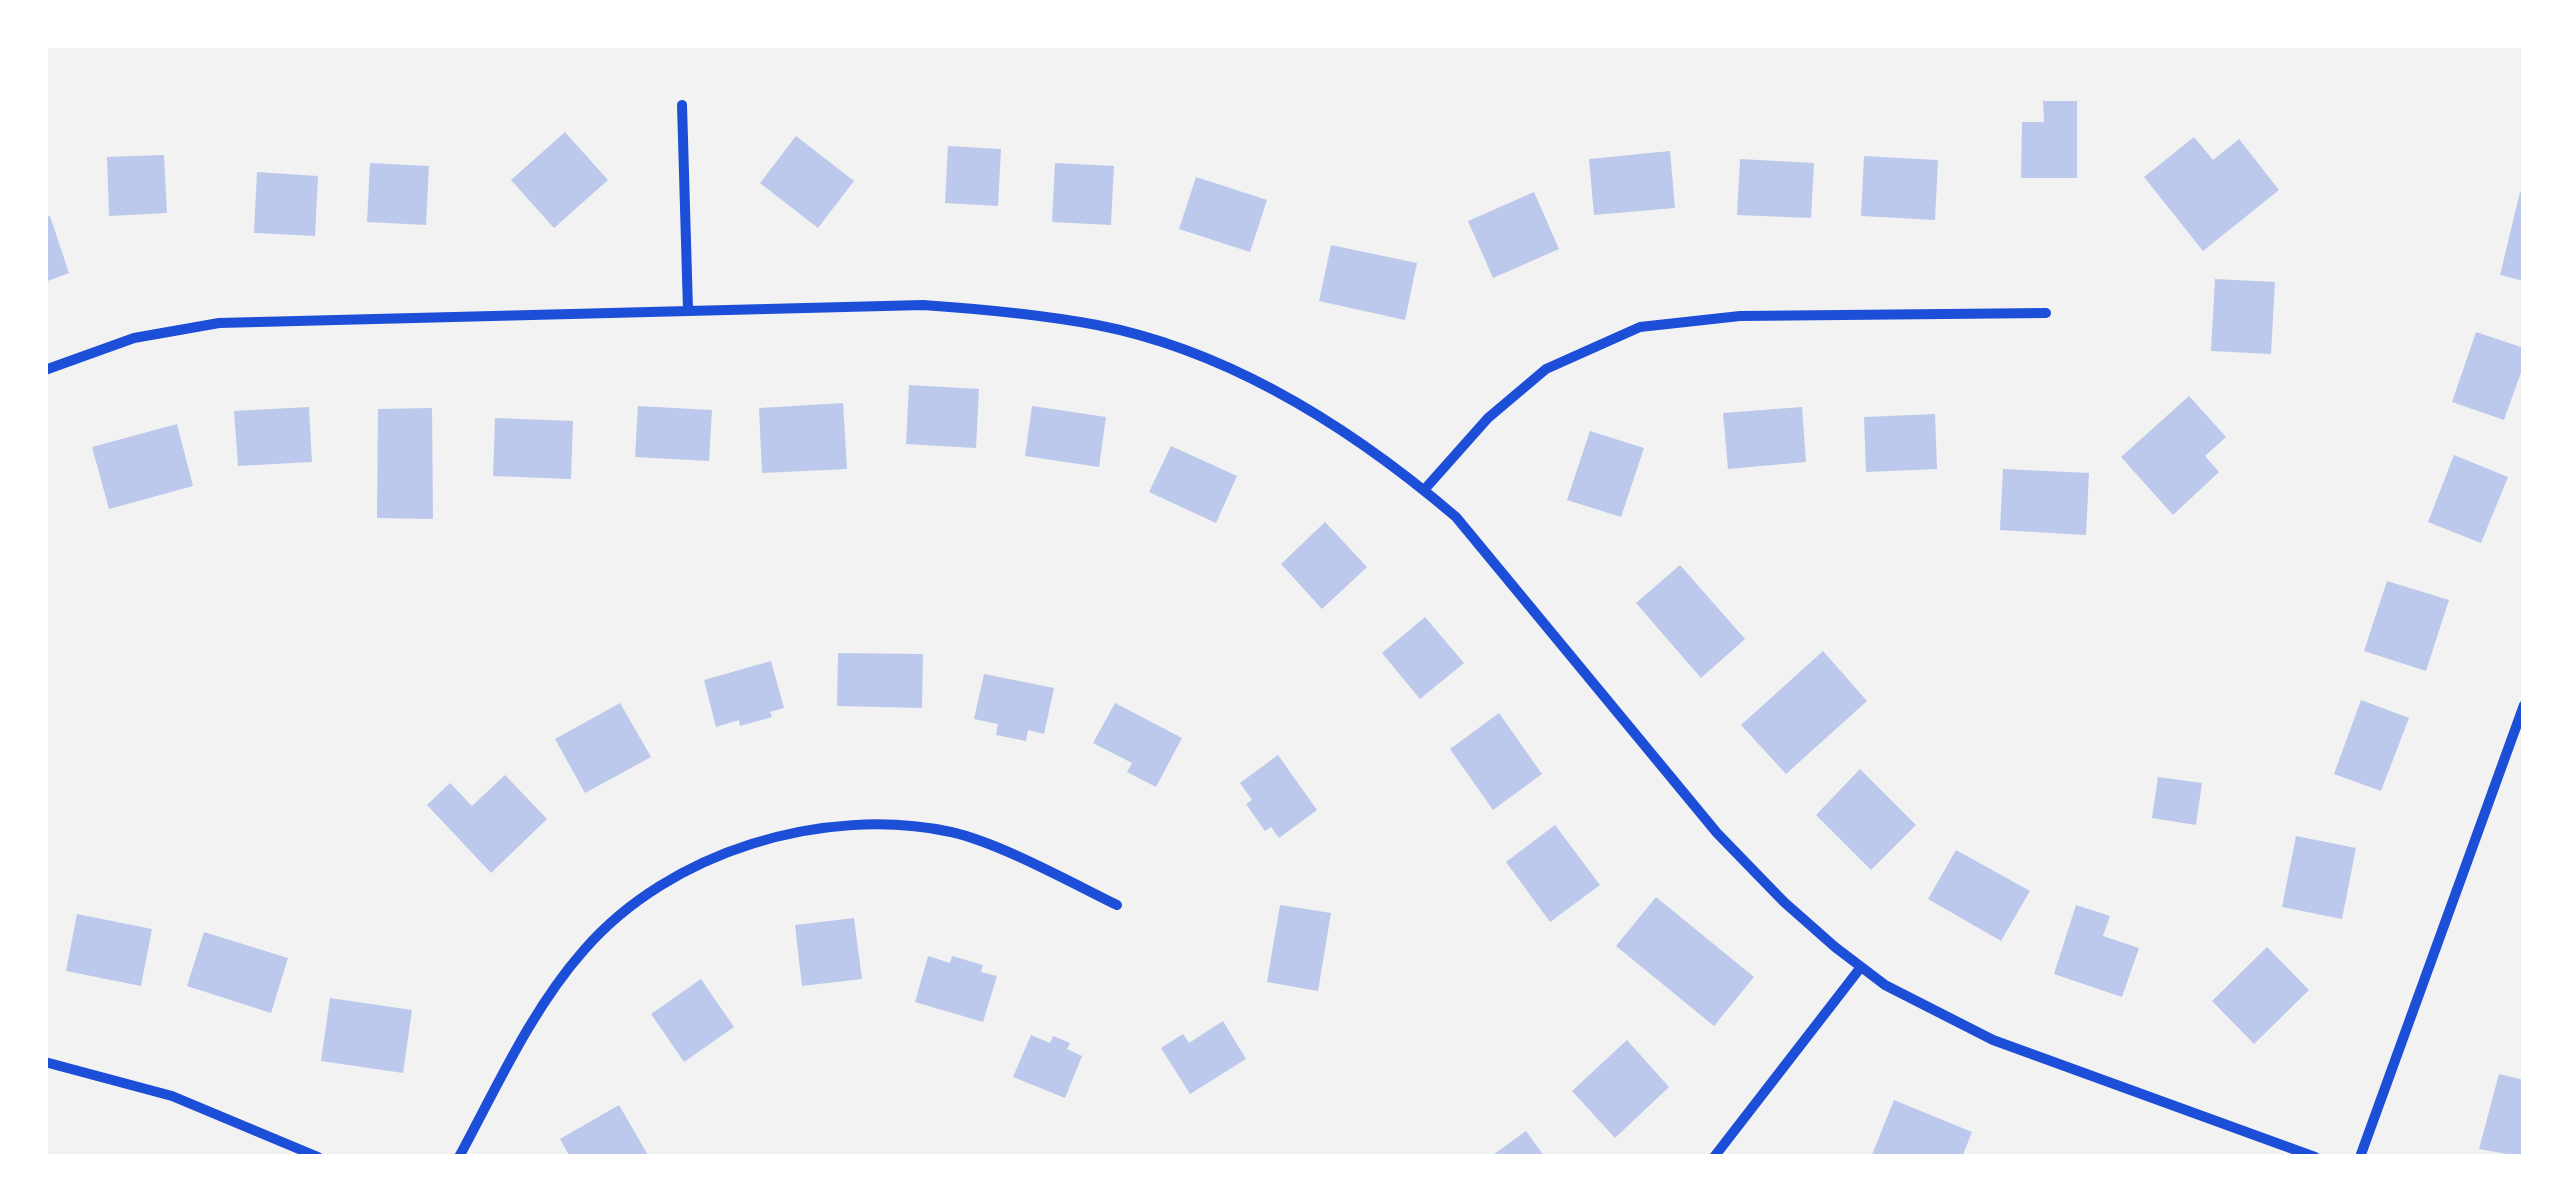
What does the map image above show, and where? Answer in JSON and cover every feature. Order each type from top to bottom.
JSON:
[{"type":"street","points":[[682,106],[688,310]]},
{"type":"street","points":[[45,370],[134,338],[219,323],[922,305],[1019,312],[1099,325],[1216,361],[1305,408],[1424,490],[1456,517],[1718,834],[1784,902],[1885,985],[1993,1040],[2315,1157]]},
{"type":"street","points":[[1424,490],[1488,418],[1546,369],[1640,327],[1740,316],[2046,313]]},
{"type":"street","points":[[2360,1157],[2524,705]]},
{"type":"street","points":[[460,1157],[521,1040],[586,947],[652,890],[719,858],[801,831],[874,825],[950,832],[977,840],[1117,905]]},
{"type":"street","points":[[1714,1157],[1861,967]]},
{"type":"street","points":[[45,1062],[172,1096],[318,1157]]},
{"type":"building","points":[[2043,101],[2077,101],[2077,178],[2021,178],[2022,122],[2044,122]]},
{"type":"building","points":[[565,132],[608,180],[554,228],[511,180]]},
{"type":"building","points":[[796,136],[854,181],[818,228],[760,183]]},
{"type":"building","points":[[2194,137],[2213,160],[2239,139],[2279,190],[2203,251],[2144,177]]},
{"type":"building","points":[[948,146],[1001,149],[998,206],[945,203]]},
{"type":"building","points":[[1670,151],[1675,208],[1594,215],[1589,159]]},
{"type":"building","points":[[164,155],[167,213],[109,216],[107,157]]},
{"type":"building","points":[[1864,156],[1938,160],[1935,220],[1861,216]]},
{"type":"building","points":[[1740,159],[1814,163],[1811,218],[1737,215]]},
{"type":"building","points":[[370,163],[429,166],[426,225],[367,222]]},
{"type":"building","points":[[1055,163],[1114,166],[1111,225],[1052,222]]},
{"type":"building","points":[[257,172],[318,176],[315,236],[254,233]]},
{"type":"building","points":[[1196,177],[1267,200],[1250,252],[1179,229]]},
{"type":"building","points":[[1534,192],[1559,249],[1493,278],[1468,221]]},
{"type":"building","points":[[2520,192],[2524,193],[2524,281],[2500,275]]},
{"type":"building","points":[[50,216],[69,273],[45,282],[45,217]]},
{"type":"building","points":[[1331,245],[1417,263],[1405,320],[1319,301]]},
{"type":"building","points":[[2215,279],[2275,282],[2271,354],[2211,351]]},
{"type":"building","points":[[2476,332],[2524,348],[2524,364],[2504,420],[2452,402]]},
{"type":"building","points":[[909,385],[979,389],[976,448],[906,444]]},
{"type":"building","points":[[2189,396],[2226,437],[2205,456],[2219,472],[2173,515],[2121,457]]},
{"type":"building","points":[[843,403],[847,469],[762,473],[759,408]]},
{"type":"building","points":[[638,406],[712,410],[709,461],[635,457]]},
{"type":"building","points":[[1032,406],[1106,417],[1099,467],[1025,456]]},
{"type":"building","points":[[309,407],[312,462],[238,466],[234,411]]},
{"type":"building","points":[[1802,407],[1806,462],[1728,469],[1723,413]]},
{"type":"building","points":[[432,408],[433,519],[377,518],[378,409]]},
{"type":"building","points":[[1935,414],[1937,469],[1866,472],[1864,417]]},
{"type":"building","points":[[495,418],[573,421],[571,479],[493,476]]},
{"type":"building","points":[[177,424],[193,486],[109,509],[92,447]]},
{"type":"building","points":[[1590,431],[1644,448],[1621,517],[1567,500]]},
{"type":"building","points":[[1171,446],[1237,476],[1216,523],[1149,492]]},
{"type":"building","points":[[2454,455],[2508,477],[2481,543],[2428,522]]},
{"type":"building","points":[[2003,469],[2089,473],[2086,535],[2000,530]]},
{"type":"building","points":[[1325,522],[1367,567],[1322,609],[1281,564]]},
{"type":"building","points":[[1680,565],[1745,639],[1701,678],[1636,603]]},
{"type":"building","points":[[2387,581],[2449,600],[2426,671],[2364,651]]},
{"type":"building","points":[[1425,617],[1464,663],[1420,699],[1382,653]]},
{"type":"building","points":[[1823,651],[1867,701],[1786,774],[1741,725]]},
{"type":"building","points":[[838,653],[923,654],[922,708],[837,706]]},
{"type":"building","points":[[771,661],[784,708],[770,712],[772,717],[740,726],[739,720],[716,727],[704,680]]},
{"type":"building","points":[[984,674],[1054,688],[1044,734],[1028,730],[1026,741],[996,735],[998,724],[974,719]]},
{"type":"building","points":[[2361,700],[2409,718],[2381,791],[2334,774]]},
{"type":"building","points":[[620,703],[651,757],[585,793],[555,739]]},
{"type":"building","points":[[1115,703],[1182,738],[1156,787],[1127,772],[1132,763],[1093,743]]},
{"type":"building","points":[[1499,713],[1542,774],[1493,810],[1450,749]]},
{"type":"building","points":[[1278,755],[1317,810],[1279,838],[1271,827],[1265,831],[1246,804],[1252,800],[1240,783]]},
{"type":"building","points":[[1860,769],[1916,825],[1871,870],[1816,815]]},
{"type":"building","points":[[505,775],[547,819],[491,873],[427,805],[450,783],[472,806]]},
{"type":"building","points":[[2158,777],[2202,783],[2196,825],[2152,818]]},
{"type":"building","points":[[1555,825],[1600,885],[1550,922],[1506,862]]},
{"type":"building","points":[[2296,836],[2356,848],[2342,919],[2282,907]]},
{"type":"building","points":[[1956,850],[2030,891],[2001,941],[1928,899]]},
{"type":"building","points":[[1656,897],[1754,977],[1714,1026],[1616,946]]},
{"type":"building","points":[[1280,905],[1331,913],[1318,991],[1267,982]]},
{"type":"building","points":[[2076,905],[2110,916],[2103,936],[2139,948],[2122,997],[2054,974]]},
{"type":"building","points":[[77,914],[152,929],[141,986],[66,971]]},
{"type":"building","points":[[854,918],[862,979],[802,986],[795,925]]},
{"type":"building","points":[[204,932],[288,958],[271,1013],[187,986]]},
{"type":"building","points":[[2267,947],[2309,990],[2254,1044],[2212,1001]]},
{"type":"building","points":[[928,956],[950,963],[952,956],[983,965],[981,972],[997,976],[983,1022],[915,1002]]},
{"type":"building","points":[[701,979],[734,1027],[684,1062],[651,1014]]},
{"type":"building","points":[[330,998],[412,1010],[403,1073],[321,1061]]},
{"type":"building","points":[[1223,1021],[1246,1059],[1190,1094],[1161,1048],[1183,1034],[1189,1043]]},
{"type":"building","points":[[1031,1035],[1050,1043],[1053,1036],[1070,1043],[1067,1049],[1082,1056],[1065,1098],[1013,1077]]},
{"type":"building","points":[[1627,1040],[1669,1087],[1615,1138],[1572,1091]]},
{"type":"building","points":[[2499,1074],[2524,1080],[2524,1157],[2479,1149]]},
{"type":"building","points":[[1894,1100],[1972,1132],[1962,1157],[1871,1157]]},
{"type":"building","points":[[619,1105],[649,1157],[570,1157],[560,1139]]},
{"type":"building","points":[[1526,1131],[1545,1157],[1490,1157]]}]
